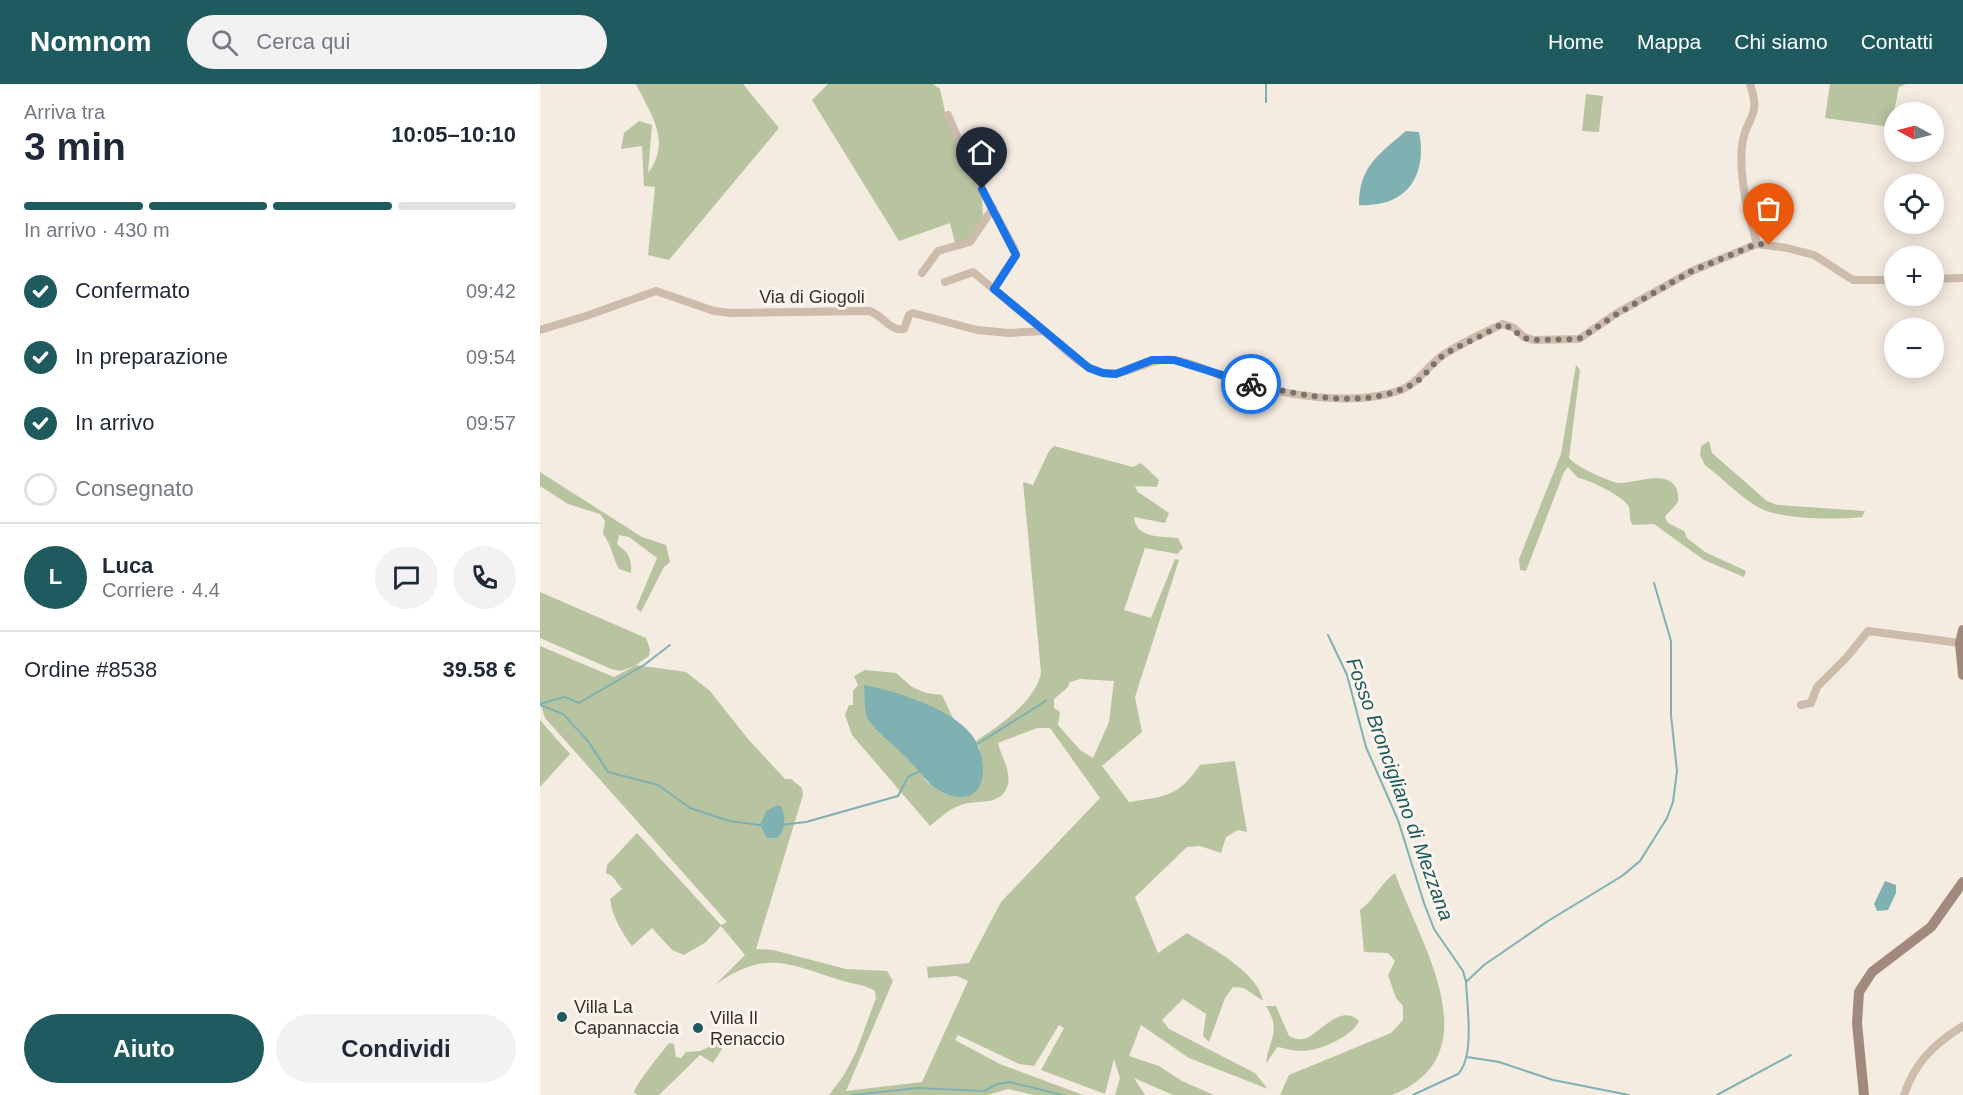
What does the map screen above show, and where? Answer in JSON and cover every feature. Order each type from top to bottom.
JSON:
[{"type":"street","points":[[1750,84],[1756,109],[1742,148],[1745,202],[1757,244]]},
{"type":"street","points":[[948,115],[970,169],[993,208],[1016,255],[994,289]]},
{"type":"street","points":[[922,273],[938,251],[970,242],[993,208]]},
{"type":"street","points":[[945,282],[973,272],[1089,368],[1103,373],[1116,374],[1152,360],[1174,360],[1233,380],[1314,398],[1357,399],[1399,391],[1417,382],[1445,354],[1500,325],[1506,325],[1524,338],[1534,340],[1583,337],[1617,314],[1692,271],[1757,244],[1814,255],[1853,280],[1884,280]]},
{"type":"street","points":[[1944,279],[1963,278]]},
{"type":"street","name":"Via di Giogoli","points":[[540,330],[656,291],[730,313],[869,311],[877,313],[892,327],[899,330],[904,329],[909,315],[913,313],[977,330],[1044,331]]},
{"type":"street","points":[[1963,630],[1960,643],[1963,675]]},
{"type":"street","points":[[1801,705],[1811,703],[1817,687],[1847,657],[1868,631],[1960,643]]},
{"type":"street","points":[[1864,1095],[1857,1023],[1859,992],[1872,972],[1931,927],[1963,882]]},
{"type":"street","points":[[1904,1095],[1923,1057],[1939,1041],[1963,1026]]},
{"type":"green space","points":[[636,84],[743,84],[779,128],[669,260],[648,255],[655,187],[644,186],[642,146],[621,149],[624,133],[639,121],[652,125],[648,173],[658,150],[657,128]]},
{"type":"green space","points":[[828,84],[933,84],[940,89],[945,112],[982,195],[983,219],[971,238],[955,243],[950,223],[899,241],[812,100]]},
{"type":"green space","points":[[1830,84],[1906,84],[1899,87],[1896,102],[1884,102],[1884,126],[1825,118]]},
{"type":"green space","points":[[1586,94],[1603,96],[1599,132],[1582,131]]},
{"type":"green space","points":[[1576,365],[1580,370],[1569,458],[1600,477],[1614,482],[1626,483],[1653,478],[1669,481],[1675,486],[1678,502],[1665,517],[1668,523],[1684,531],[1687,538],[1705,552],[1746,571],[1744,577],[1704,560],[1654,524],[1633,525],[1629,507],[1621,498],[1606,489],[1578,478],[1568,467],[1564,472],[1526,571],[1520,570],[1519,559],[1561,454]]},
{"type":"green space","points":[[1709,441],[1712,453],[1767,501],[1777,505],[1865,511],[1862,517],[1823,519],[1766,511],[1743,497],[1705,465],[1700,455],[1701,446]]},
{"type":"green space","points":[[1054,446],[1133,467],[1141,463],[1159,480],[1157,487],[1135,486],[1138,492],[1169,513],[1165,523],[1134,517],[1136,524],[1144,533],[1150,535],[1178,538],[1183,548],[1177,554],[1145,548],[1124,610],[1151,618],[1175,559],[1179,560],[1135,697],[1142,732],[1102,766],[1129,802],[1162,796],[1178,789],[1200,765],[1235,761],[1247,832],[1238,830],[1226,837],[1221,853],[1200,846],[1187,847],[1135,897],[1158,953],[1187,933],[1232,962],[1252,980],[1259,990],[1263,1001],[1244,988],[1233,987],[1225,998],[1209,1042],[1203,1036],[1206,1014],[1183,999],[1162,1020],[1169,1029],[1255,1073],[1268,1089],[1189,1058],[1141,1025],[1129,1056],[1159,1066],[1182,1081],[1214,1095],[1173,1095],[1134,1078],[1145,1095],[1115,1095],[1120,1078],[1114,1059],[1105,1094],[1041,1070],[1064,1028],[1059,1025],[1034,1066],[1019,1064],[958,1035],[955,1040],[1000,1064],[1083,1095],[1034,1095],[1008,1089],[988,1095],[829,1095],[844,1075],[856,1052],[876,998],[875,991],[805,969],[776,963],[763,963],[749,967],[733,973],[716,984],[745,955],[721,926],[706,942],[684,955],[672,950],[652,928],[632,946],[618,924],[610,899],[622,889],[612,876],[606,873],[607,865],[637,833],[721,925],[727,922],[545,718],[540,702],[540,646],[614,677],[636,665],[686,672],[710,691],[748,739],[785,779],[791,779],[802,788],[803,795],[756,949],[773,950],[846,969],[887,971],[893,981],[846,1091],[922,1082],[968,981],[957,976],[928,978],[927,967],[969,963],[1001,902],[1100,798],[1050,728],[1037,728],[998,743],[1009,779],[1001,796],[989,801],[967,803],[957,807],[930,826],[852,735],[845,715],[849,705],[853,705],[853,691],[858,685],[854,676],[865,670],[896,673],[912,687],[926,693],[942,695],[954,720],[913,699],[864,686],[912,763],[928,783],[980,749],[976,741],[1006,720],[1025,702],[1038,682],[1041,672],[1023,482],[1033,485],[1049,451]],"holes":[[[1080,679],[1114,681],[1109,722],[1093,758],[1080,750],[1058,725],[1060,712],[1054,708],[1054,699],[1067,688],[1070,682]]]},
{"type":"green space","points":[[540,472],[642,537],[666,545],[670,562],[664,567],[641,612],[636,608],[657,558],[629,537],[619,535],[617,544],[629,556],[631,573],[619,569],[603,534],[605,521],[600,514],[568,504],[540,486]]},
{"type":"green space","points":[[540,592],[646,638],[650,649],[649,656],[621,671],[611,669],[540,638]]},
{"type":"green space","points":[[540,720],[570,754],[540,787]]},
{"type":"green space","points":[[1395,873],[1431,962],[1441,994],[1444,1025],[1439,1053],[1423,1076],[1392,1095],[1280,1095],[1289,1075],[1391,1033],[1403,1020],[1403,1006],[1396,998],[1388,975],[1395,961],[1388,953],[1364,952],[1360,910]]},
{"type":"green space","points":[[1266,1006],[1276,1006],[1289,1036],[1297,1039],[1309,1037],[1336,1018],[1351,1016],[1359,1021],[1350,1032],[1316,1049],[1298,1051],[1277,1047],[1266,1064],[1274,1029]]},
{"type":"green space","points":[[721,1041],[722,1049],[713,1063],[700,1055],[659,1095],[637,1095],[634,1092],[669,1043],[674,1044],[676,1057],[681,1058],[686,1052],[700,1051]]},
{"type":"water","points":[[1406,131],[1419,132],[1421,148],[1420,162],[1410,186],[1401,195],[1389,201],[1375,205],[1359,205],[1362,181],[1366,171],[1379,155]]},
{"type":"water","points":[[864,685],[922,702],[950,716],[962,725],[976,742],[983,764],[983,775],[975,793],[966,797],[953,796],[938,790],[926,780],[869,721],[865,709]]},
{"type":"water","points":[[781,806],[783,810],[784,827],[777,838],[767,838],[760,825],[767,810]]},
{"type":"water","points":[[1885,881],[1896,885],[1896,893],[1888,910],[1877,911],[1874,904]]},
{"type":"waterway","points":[[1266,84],[1266,102]]},
{"type":"waterway","points":[[1467,981],[1484,965],[1548,921],[1622,876],[1640,861],[1667,818],[1673,802],[1677,771],[1671,715],[1671,641],[1654,583]]},
{"type":"waterway","name":"Fosso Broncigliano di Mezzana","points":[[1328,635],[1347,675],[1366,747],[1398,820],[1434,929],[1463,971],[1466,982],[1469,1030],[1467,1056],[1463,1066],[1458,1074],[1413,1095]]},
{"type":"waterway","points":[[540,704],[564,697],[579,703],[644,665],[670,645]]},
{"type":"waterway","points":[[977,744],[1046,701]]},
{"type":"waterway","points":[[540,705],[563,714],[588,741],[608,772],[658,785],[690,808],[729,821],[760,825]]},
{"type":"waterway","points":[[781,825],[806,822],[898,796],[908,777],[920,771]]},
{"type":"waterway","points":[[1717,1095],[1791,1055]]},
{"type":"waterway","points":[[1467,1057],[1499,1062],[1553,1080],[1629,1095]]},
{"type":"waterway","name":"Fosso Broncigliano di Mezzana","points":[[852,1095],[918,1088],[984,1091],[997,1084],[1010,1082],[1062,1095]]},
{"type":"way so far","points":[[1251,384],[1314,398],[1357,399],[1399,391],[1417,382],[1445,354],[1500,325],[1514,328],[1524,338],[1534,340],[1579,339],[1617,314],[1692,271],[1757,244],[1769,245]]},
{"type":"place","name":"Villa La Capannaccia","points":[[562,1017]]},
{"type":"place","name":"Villa Il Renaccio","points":[[698,1028]]},
{"type":"route","points":[[982,189],[1016,255],[994,289],[1089,368],[1103,373],[1116,374],[1152,360],[1174,360],[1251,384]]}]
